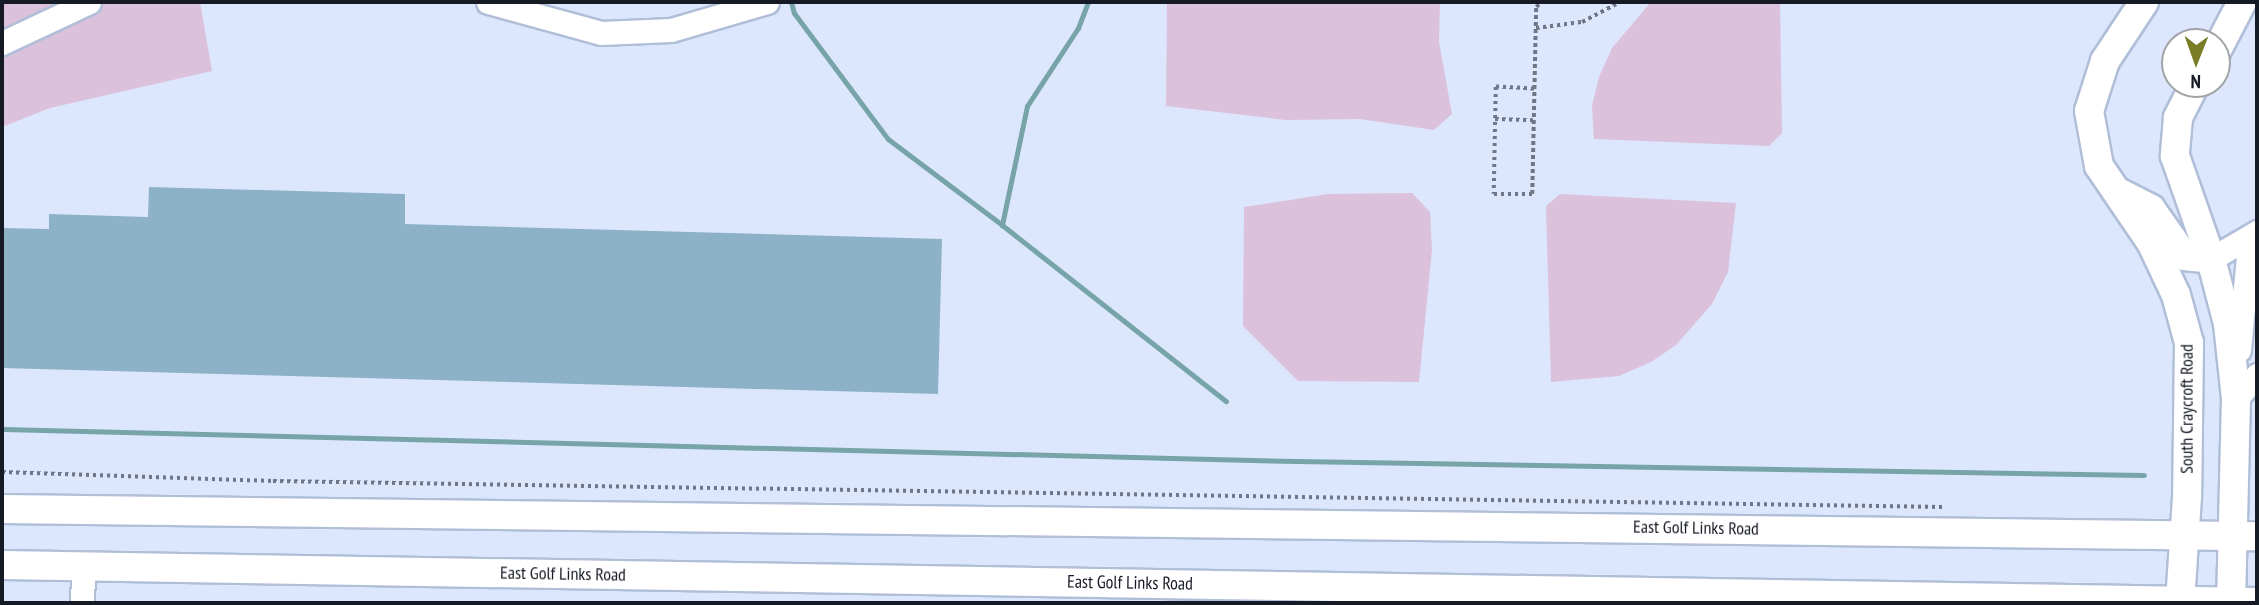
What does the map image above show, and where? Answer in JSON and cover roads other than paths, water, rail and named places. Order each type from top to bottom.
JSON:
[{"type":"main road","name":"South Craycroft Road","points":[[2144,2],[2105,61],[2089,111],[2099,166],[2152,244],[2176,295],[2189,344],[2180,602]]},
{"type":"main road","points":[[2228,28],[2242,2]]},
{"type":"main road","points":[[2188,98],[2178,118],[2175,156],[2211,259],[2228,324],[2246,536],[2240,602]]},
{"type":"main road","points":[[2113,190],[2151,209],[2184,256],[2211,259]]},
{"type":"main road","name":"East Golf Links Road","points":[[2,509],[2246,536]]},
{"type":"main road","name":"East Golf Links Road","points":[[2,565],[1944,600],[2240,602]]},
{"type":"street","points":[[2,43],[89,2]]},
{"type":"street","points":[[488,2],[601,33],[671,30],[767,2]]},
{"type":"street","points":[[2211,259],[2257,232]]},
{"type":"street","points":[[2236,399],[2248,256],[2257,232]]},
{"type":"street","points":[[2236,399],[2257,375]]},
{"type":"street","points":[[82,603],[83,566]]},
{"type":"waterway","points":[[791,2],[794,13],[888,139],[1002,225]]},
{"type":"waterway","points":[[1088,2],[1078,28],[1027,106],[1002,225],[1226,401]]},
{"type":"waterway","points":[[2,429],[1297,461],[2144,475]]}]
